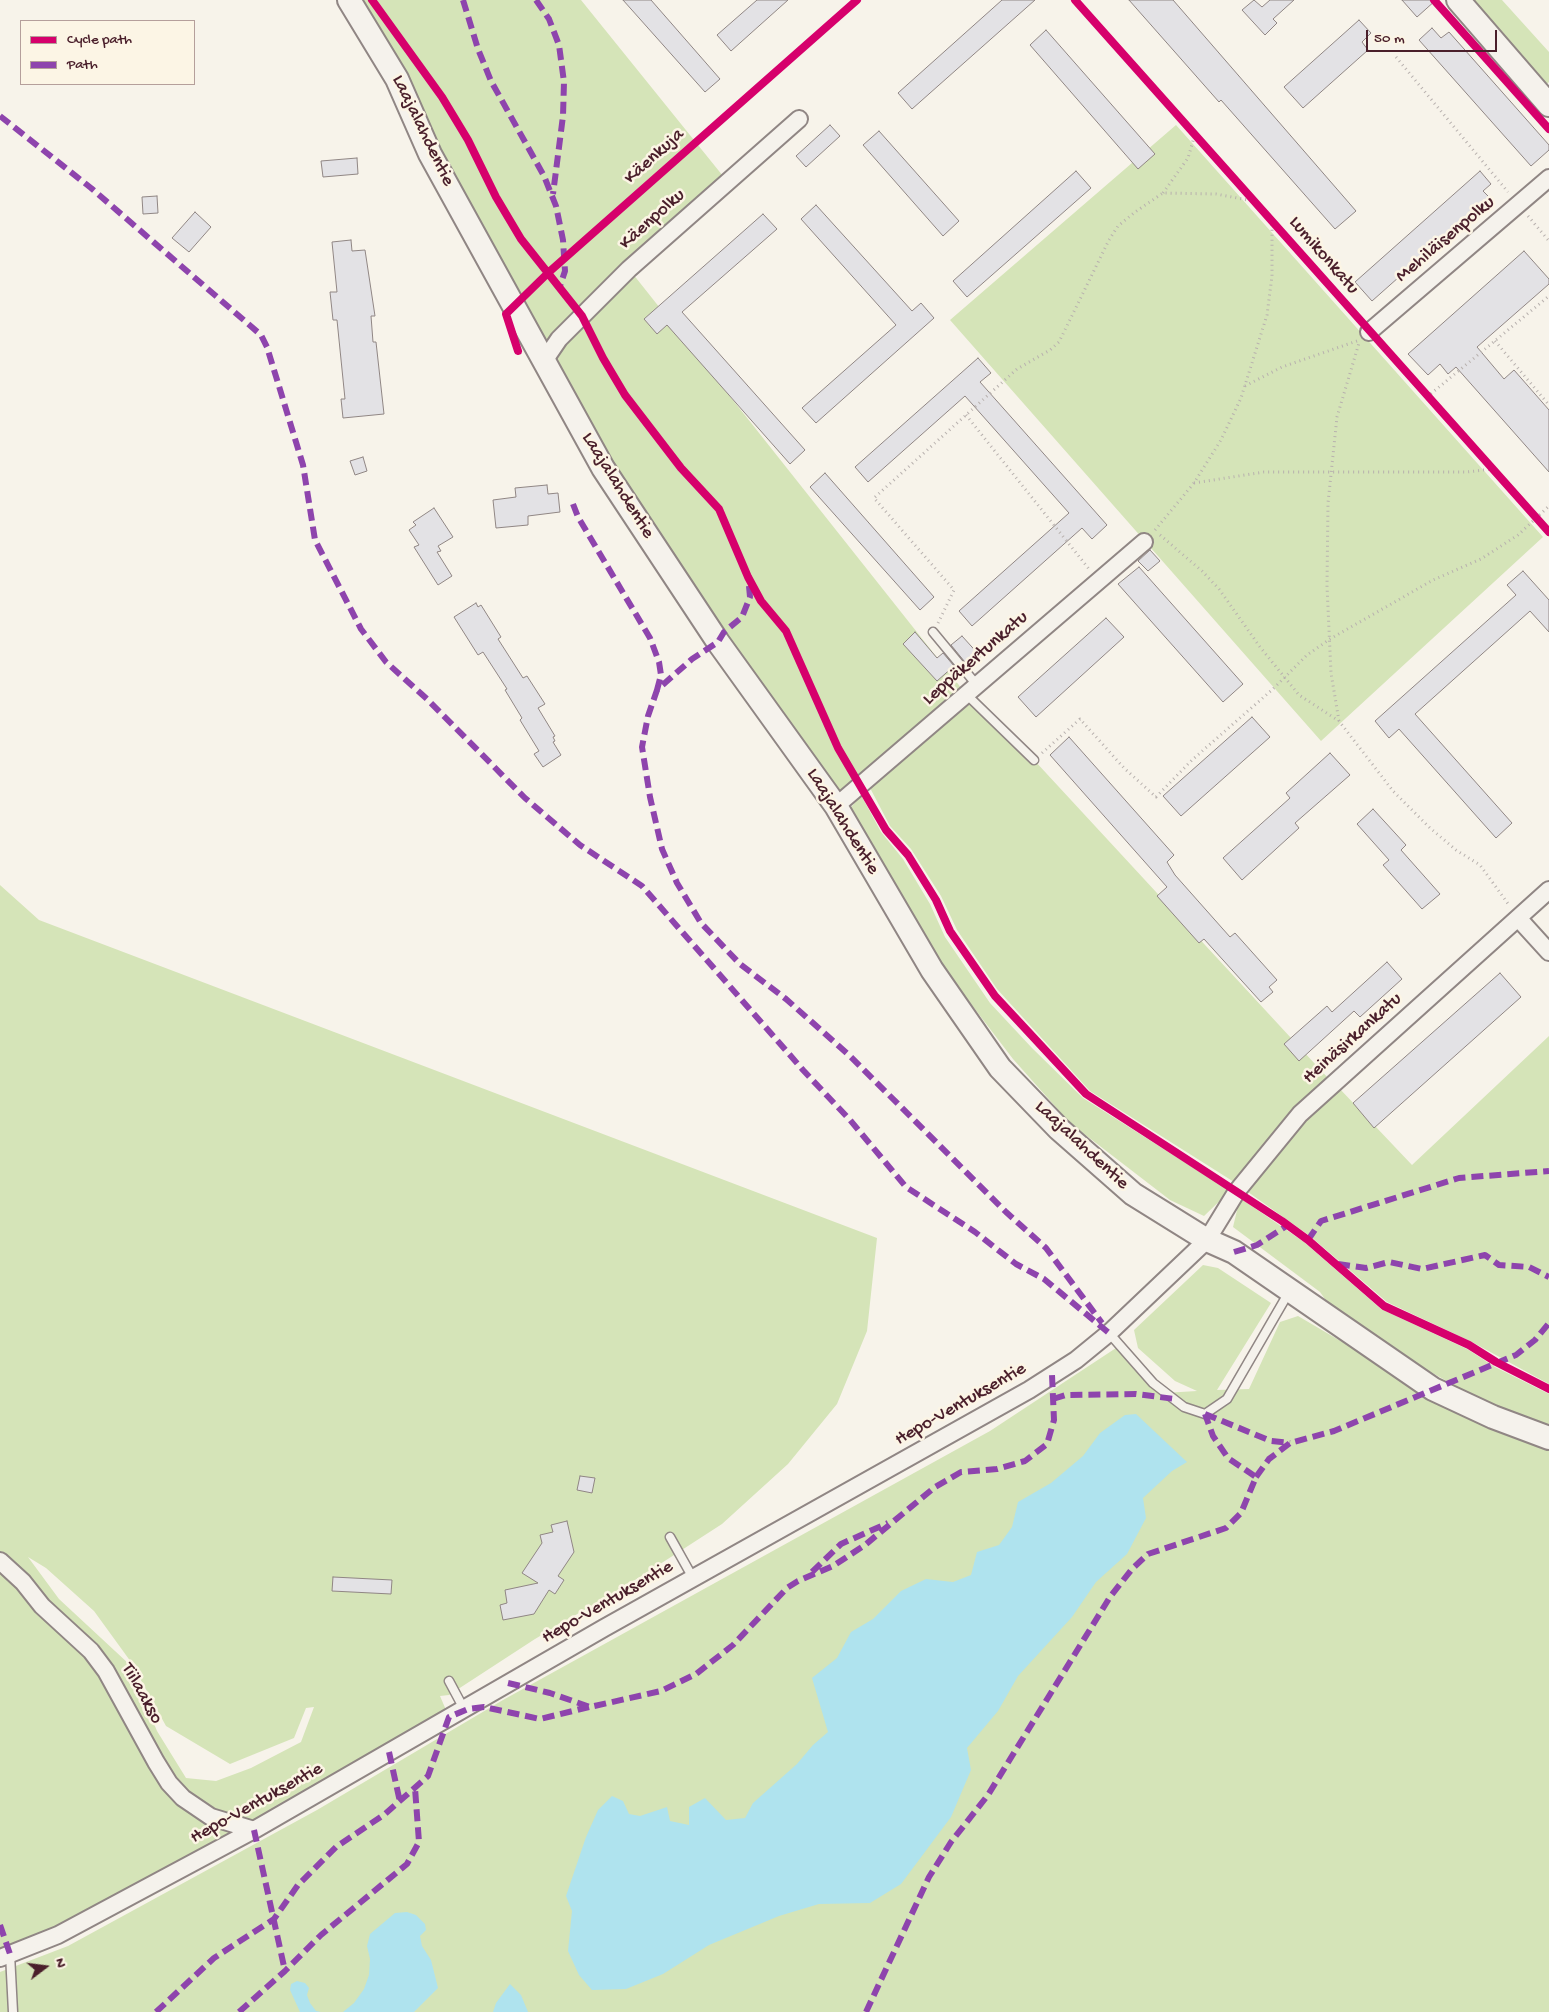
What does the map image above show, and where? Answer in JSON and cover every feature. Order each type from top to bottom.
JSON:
[{"type":"street","name":"Laajalahdentie","points":[[349,0],[397,79],[430,154],[603,468],[718,642],[836,806],[932,970],[1000,1068],[1059,1129],[1133,1194],[1207,1240],[1234,1252],[1433,1388],[1493,1417],[1549,1438]]},
{"type":"street","points":[[1458,0],[1548,100]]},
{"type":"street","name":"Käenpolku","points":[[544,361],[559,339],[629,269],[799,118]]},
{"type":"street","name":"Mehiläisenpolku","points":[[1369,332],[1549,178]]},
{"type":"street","name":"Leppäkertunkatu","points":[[836,806],[1144,542]]},
{"type":"street","name":"Heinäsirkankatu","points":[[1207,1240],[1237,1191],[1300,1114],[1549,890]]},
{"type":"street","points":[[1518,918],[1549,952]]},
{"type":"street","name":"Hepo-Ventuksentie","points":[[5,1956],[58,1935],[254,1830],[693,1578],[1029,1390],[1076,1360],[1109,1333],[1207,1240]]},
{"type":"street","name":"Tiilaakso","points":[[0,1561],[23,1582],[42,1606],[91,1651],[106,1671],[169,1783],[183,1798],[211,1817],[254,1830]]},
{"type":"lane","points":[[933,632],[971,689],[1034,760]]},
{"type":"lane","points":[[1109,1333],[1153,1383],[1184,1406],[1205,1414],[1227,1399],[1290,1292]]},
{"type":"lane","points":[[670,1537],[693,1578]]},
{"type":"lane","points":[[449,1681],[464,1709]]},
{"type":"lane","points":[[5,1956],[13,2012]]},
{"type":"path","points":[[1396,57],[1549,241]]},
{"type":"path","points":[[1188,127],[1201,142]]},
{"type":"path","points":[[933,632],[954,590],[874,498],[1017,370],[1050,350],[1059,342],[1096,263],[1118,226],[1162,193],[1188,158],[1195,134]]},
{"type":"path","points":[[1162,193],[1216,194],[1253,201]]},
{"type":"path","points":[[1247,193],[1260,208]]},
{"type":"path","points":[[1144,542],[1194,483],[1221,440],[1245,387],[1267,315],[1272,276],[1272,222]]},
{"type":"path","points":[[1428,398],[1549,296]]},
{"type":"path","points":[[1245,387],[1282,366],[1360,340],[1337,417],[1330,470],[1326,566],[1334,696],[1339,721]]},
{"type":"path","points":[[1495,341],[1549,405]]},
{"type":"path","points":[[1421,390],[1434,405]]},
{"type":"path","points":[[966,415],[1099,580]]},
{"type":"path","points":[[1486,462],[1498,476]]},
{"type":"path","points":[[1194,483],[1264,472],[1330,470],[1467,472],[1492,469]]},
{"type":"path","points":[[1034,760],[1080,718],[1124,768],[1156,797],[1192,760],[1285,678],[1307,655],[1330,639],[1433,580],[1481,559],[1518,535],[1549,506]]},
{"type":"path","points":[[1530,510],[1543,525]]},
{"type":"path","points":[[1155,530],[1219,590],[1299,695],[1339,721],[1374,769],[1430,828],[1456,850],[1480,866],[1493,880],[1518,918]]},
{"type":"green space","points":[[349,0],[581,0],[727,181],[629,269],[966,694],[836,806],[603,468]]},
{"type":"green space","points":[[1474,0],[1502,0],[1549,52],[1549,82],[1547,84]]},
{"type":"green space","points":[[1176,125],[1543,537],[1321,741],[950,320]]},
{"type":"green space","points":[[971,700],[1034,760],[1328,1078],[1234,1182],[1090,1091],[997,989],[957,930],[941,896],[911,849],[890,826],[869,786]]},
{"type":"green space","points":[[861,795],[881,832],[903,859],[930,904],[945,937],[990,1003],[1083,1098],[1230,1191],[1204,1216],[1170,1200],[1070,1123],[1013,1059],[945,970],[848,811]]},
{"type":"green space","points":[[0,885],[39,920],[877,1238],[867,1331],[837,1404],[788,1464],[722,1524],[640,1577],[535,1639],[449,1695],[440,1696],[449,1717],[0,1958]],"holes":[[[28,1557],[46,1568],[94,1611],[131,1662],[166,1726],[230,1764],[294,1738],[306,1708],[314,1707],[301,1742],[251,1768],[216,1781],[186,1778],[157,1731],[129,1664],[59,1599]]]},
{"type":"green space","points":[[1549,1036],[1549,1384],[1472,1342],[1387,1302],[1310,1236],[1248,1192],[1307,1119],[1339,1088],[1412,1165]]},
{"type":"green space","points":[[1240,1198],[1304,1242],[1381,1309],[1467,1349],[1495,1367],[1549,1394],[1549,1428],[1497,1409],[1393,1351],[1332,1309],[1320,1292],[1233,1227]]},
{"type":"green space","points":[[1203,1265],[1218,1268],[1271,1303],[1217,1390],[1249,1389],[1280,1322],[1298,1316],[1436,1397],[1549,1449],[1549,2012],[0,2012],[0,1972],[68,1946],[317,1810],[503,1700],[990,1431],[1116,1348],[1164,1393],[1197,1391],[1175,1381],[1138,1348],[1134,1330]]},
{"type":"water","points":[[1136,1414],[1187,1462],[1172,1471],[1143,1498],[1146,1518],[1127,1554],[1096,1582],[1072,1617],[1018,1676],[998,1711],[967,1748],[971,1770],[951,1817],[901,1884],[870,1903],[819,1904],[779,1916],[709,1945],[663,1974],[626,1989],[592,1990],[579,1975],[568,1951],[572,1911],[566,1896],[586,1837],[598,1810],[612,1796],[623,1801],[629,1814],[640,1816],[667,1807],[670,1821],[689,1825],[689,1807],[705,1798],[726,1820],[745,1818],[753,1803],[797,1764],[813,1745],[828,1732],[812,1678],[837,1658],[851,1632],[873,1619],[901,1591],[926,1579],[953,1582],[971,1575],[977,1552],[999,1545],[1012,1527],[1018,1502],[1051,1483],[1083,1456],[1100,1433],[1125,1415]]},
{"type":"water","points":[[407,1912],[416,1915],[425,1924],[426,1930],[420,1936],[422,1946],[431,1960],[438,1988],[414,2012],[343,2012],[354,2003],[364,1989],[369,1975],[370,1959],[367,1946],[370,1934],[395,1913]]},
{"type":"water","points":[[297,1981],[305,1983],[309,1988],[307,1995],[310,2003],[316,2011],[321,2012],[300,2012],[290,1990],[291,1984]]},
{"type":"water","points":[[510,1984],[521,1995],[528,2012],[493,2012],[496,2003]]},
{"type":"building","points":[[623,0],[651,0],[720,79],[705,92]]},
{"type":"building","points":[[757,0],[788,0],[731,51],[717,35]]},
{"type":"building","points":[[1002,0],[1035,0],[912,109],[898,93]]},
{"type":"building","points":[[1129,0],[1173,0],[1356,211],[1335,229],[1221,100],[1219,102]]},
{"type":"building","points":[[1254,0],[1262,7],[1270,0],[1294,0],[1273,19],[1277,23],[1265,35],[1242,10]]},
{"type":"building","points":[[1402,0],[1436,0],[1417,17]]},
{"type":"building","points":[[1359,20],[1371,33],[1362,42],[1368,50],[1303,108],[1284,87]]},
{"type":"building","points":[[1432,28],[1441,38],[1449,32],[1549,145],[1549,150],[1531,166],[1419,40]]},
{"type":"building","points":[[1046,30],[1155,154],[1138,169],[1030,45]]},
{"type":"building","points":[[830,125],[840,136],[806,167],[796,156]]},
{"type":"building","points":[[879,131],[959,221],[943,236],[863,145]]},
{"type":"building","points":[[357,158],[358,174],[323,177],[321,161]]},
{"type":"building","points":[[1076,171],[1091,188],[967,297],[953,281]]},
{"type":"building","points":[[1480,171],[1491,184],[1483,191],[1489,197],[1372,301],[1355,282]]},
{"type":"building","points":[[157,196],[158,213],[143,214],[142,197]]},
{"type":"building","points":[[816,205],[912,311],[921,303],[934,318],[816,423],[802,408],[896,325],[801,219]]},
{"type":"building","points":[[195,212],[211,227],[189,252],[172,238]]},
{"type":"building","points":[[763,214],[777,229],[682,312],[805,450],[790,464],[667,325],[657,334],[644,319]]},
{"type":"building","points":[[351,240],[352,251],[365,250],[375,316],[371,316],[373,342],[376,342],[384,414],[343,418],[341,399],[345,399],[337,320],[333,320],[330,292],[337,292],[332,242]]},
{"type":"building","points":[[1524,251],[1549,279],[1549,284],[1477,347],[1504,379],[1514,370],[1549,410],[1549,472],[1456,367],[1448,374],[1440,364],[1428,375],[1408,354]]},
{"type":"building","points":[[978,358],[991,373],[980,382],[1107,525],[1092,539],[1082,528],[972,626],[959,611],[1069,513],[965,396],[868,482],[855,467]]},
{"type":"building","points":[[363,457],[367,471],[355,475],[350,461]]},
{"type":"building","points":[[825,473],[934,597],[920,610],[810,487]]},
{"type":"building","points":[[547,485],[548,494],[558,493],[560,512],[528,516],[528,525],[496,528],[493,500],[516,497],[515,488]]},
{"type":"building","points":[[434,508],[453,537],[438,546],[441,551],[437,552],[452,576],[438,585],[414,547],[419,545],[409,530],[416,525],[413,522]]},
{"type":"building","points":[[1150,550],[1160,561],[1148,571],[1138,561]]},
{"type":"building","points":[[1139,567],[1243,684],[1223,702],[1118,584]]},
{"type":"building","points":[[1523,571],[1549,600],[1549,632],[1530,611],[1415,714],[1512,823],[1496,838],[1399,729],[1389,738],[1375,721],[1516,595],[1507,585]]},
{"type":"building","points":[[476,603],[478,607],[481,605],[501,637],[498,639],[523,678],[527,676],[545,704],[538,708],[555,736],[553,737],[555,741],[553,742],[561,755],[543,767],[534,754],[539,751],[520,720],[522,718],[505,690],[507,689],[483,652],[478,655],[454,617]]},
{"type":"building","points":[[1106,618],[1124,637],[1036,717],[1018,697]]},
{"type":"building","points":[[915,632],[937,658],[943,653],[954,666],[937,681],[903,644]]},
{"type":"building","points":[[962,636],[981,657],[969,667],[951,645]]},
{"type":"building","points":[[1252,717],[1270,737],[1181,816],[1163,796]]},
{"type":"building","points":[[1069,737],[1174,855],[1167,862],[1175,875],[1230,937],[1235,933],[1277,980],[1269,987],[1273,992],[1261,1002],[1204,939],[1199,943],[1157,896],[1167,887],[1050,755]]},
{"type":"building","points":[[1330,753],[1350,775],[1295,823],[1299,828],[1242,880],[1223,858],[1290,798],[1286,793]]},
{"type":"building","points":[[1373,809],[1406,845],[1401,850],[1440,894],[1422,909],[1383,865],[1389,860],[1357,824]]},
{"type":"building","points":[[1387,962],[1402,979],[1360,1017],[1354,1011],[1299,1061],[1284,1044],[1327,1006],[1332,1012]]},
{"type":"building","points":[[1500,973],[1521,997],[1374,1128],[1353,1103]]},
{"type":"building","points":[[580,1476],[595,1478],[592,1493],[577,1490]]},
{"type":"building","points":[[567,1521],[574,1552],[558,1576],[564,1580],[555,1594],[549,1590],[534,1614],[503,1620],[500,1605],[507,1603],[505,1590],[538,1583],[522,1573],[542,1543],[540,1535],[553,1532],[551,1525]]},
{"type":"building","points":[[333,1577],[392,1580],[391,1594],[332,1591]]},
{"type":"marked path","points":[[463,0],[478,49],[491,81],[544,176],[556,206],[563,240],[565,271],[560,286]]},
{"type":"marked path","points":[[536,0],[549,19],[559,45],[564,82],[563,116],[553,194]]},
{"type":"marked path","points":[[0,116],[91,188],[261,335],[267,347],[303,465],[315,540],[361,629],[386,662],[427,699],[525,798],[580,845],[642,886],[803,1070],[850,1120],[906,1187],[975,1232],[1016,1264],[1044,1279],[1109,1333]]},
{"type":"marked path","points":[[573,504],[578,517],[650,638],[659,662],[661,675],[657,690]]},
{"type":"marked path","points":[[749,586],[750,597],[742,617],[724,632],[718,642],[692,659],[657,690],[648,716],[642,747],[650,797],[662,849],[677,883],[701,923],[740,964],[786,999],[851,1057],[1006,1212],[1046,1248],[1102,1323]]},
{"type":"marked path","points":[[1308,1240],[1321,1221],[1459,1178],[1549,1171]]},
{"type":"marked path","points":[[1234,1252],[1257,1245],[1288,1225]]},
{"type":"marked path","points":[[1338,1264],[1366,1268],[1389,1262],[1422,1269],[1485,1255],[1499,1265],[1529,1267],[1549,1277]]},
{"type":"marked path","points":[[1256,1477],[1269,1459],[1290,1443],[1334,1431],[1516,1355],[1535,1340],[1549,1323]]},
{"type":"marked path","points":[[508,1683],[550,1693],[590,1707],[661,1691],[696,1674],[733,1645],[787,1588],[798,1581],[833,1566],[865,1545],[935,1487],[961,1472],[997,1469],[1025,1461],[1047,1444],[1054,1420],[1052,1375]]},
{"type":"marked path","points":[[1053,1399],[1066,1395],[1136,1394],[1175,1399]]},
{"type":"marked path","points":[[1205,1414],[1271,1441],[1290,1443]]},
{"type":"marked path","points":[[866,2012],[929,1877],[951,1842],[988,1795],[1110,1597],[1132,1569],[1148,1554],[1226,1528],[1241,1513],[1256,1477],[1228,1458],[1213,1436],[1205,1414]]},
{"type":"marked path","points":[[812,1572],[841,1544],[888,1523]]},
{"type":"marked path","points":[[156,2012],[214,1958],[274,1919],[298,1885],[336,1847],[385,1814],[428,1776],[449,1717],[468,1709],[484,1707],[540,1719],[589,1707]]},
{"type":"marked path","points":[[389,1752],[400,1802]]},
{"type":"marked path","points":[[239,2012],[285,1971],[321,1935],[407,1864],[419,1842],[415,1788]]},
{"type":"marked path","points":[[254,1830],[285,1971]]},
{"type":"marked path","points":[[0,1925],[10,1954]]},
{"type":"cycle path","points":[[372,0],[442,97],[468,140],[496,197],[521,239],[582,316],[603,358],[625,395],[681,468],[719,509],[748,577],[761,601],[786,631],[838,748],[886,830],[908,855],[936,900],[950,931],[995,996],[1086,1094],[1282,1221],[1308,1240],[1384,1306],[1469,1345],[1496,1362],[1549,1389]]},
{"type":"cycle path","name":"Käenkuja","points":[[518,351],[506,314],[549,272],[857,0]]},
{"type":"cycle path","name":"Lumikonkatu","points":[[1075,0],[1549,532]]},
{"type":"cycle path","points":[[1434,0],[1549,129]]}]
